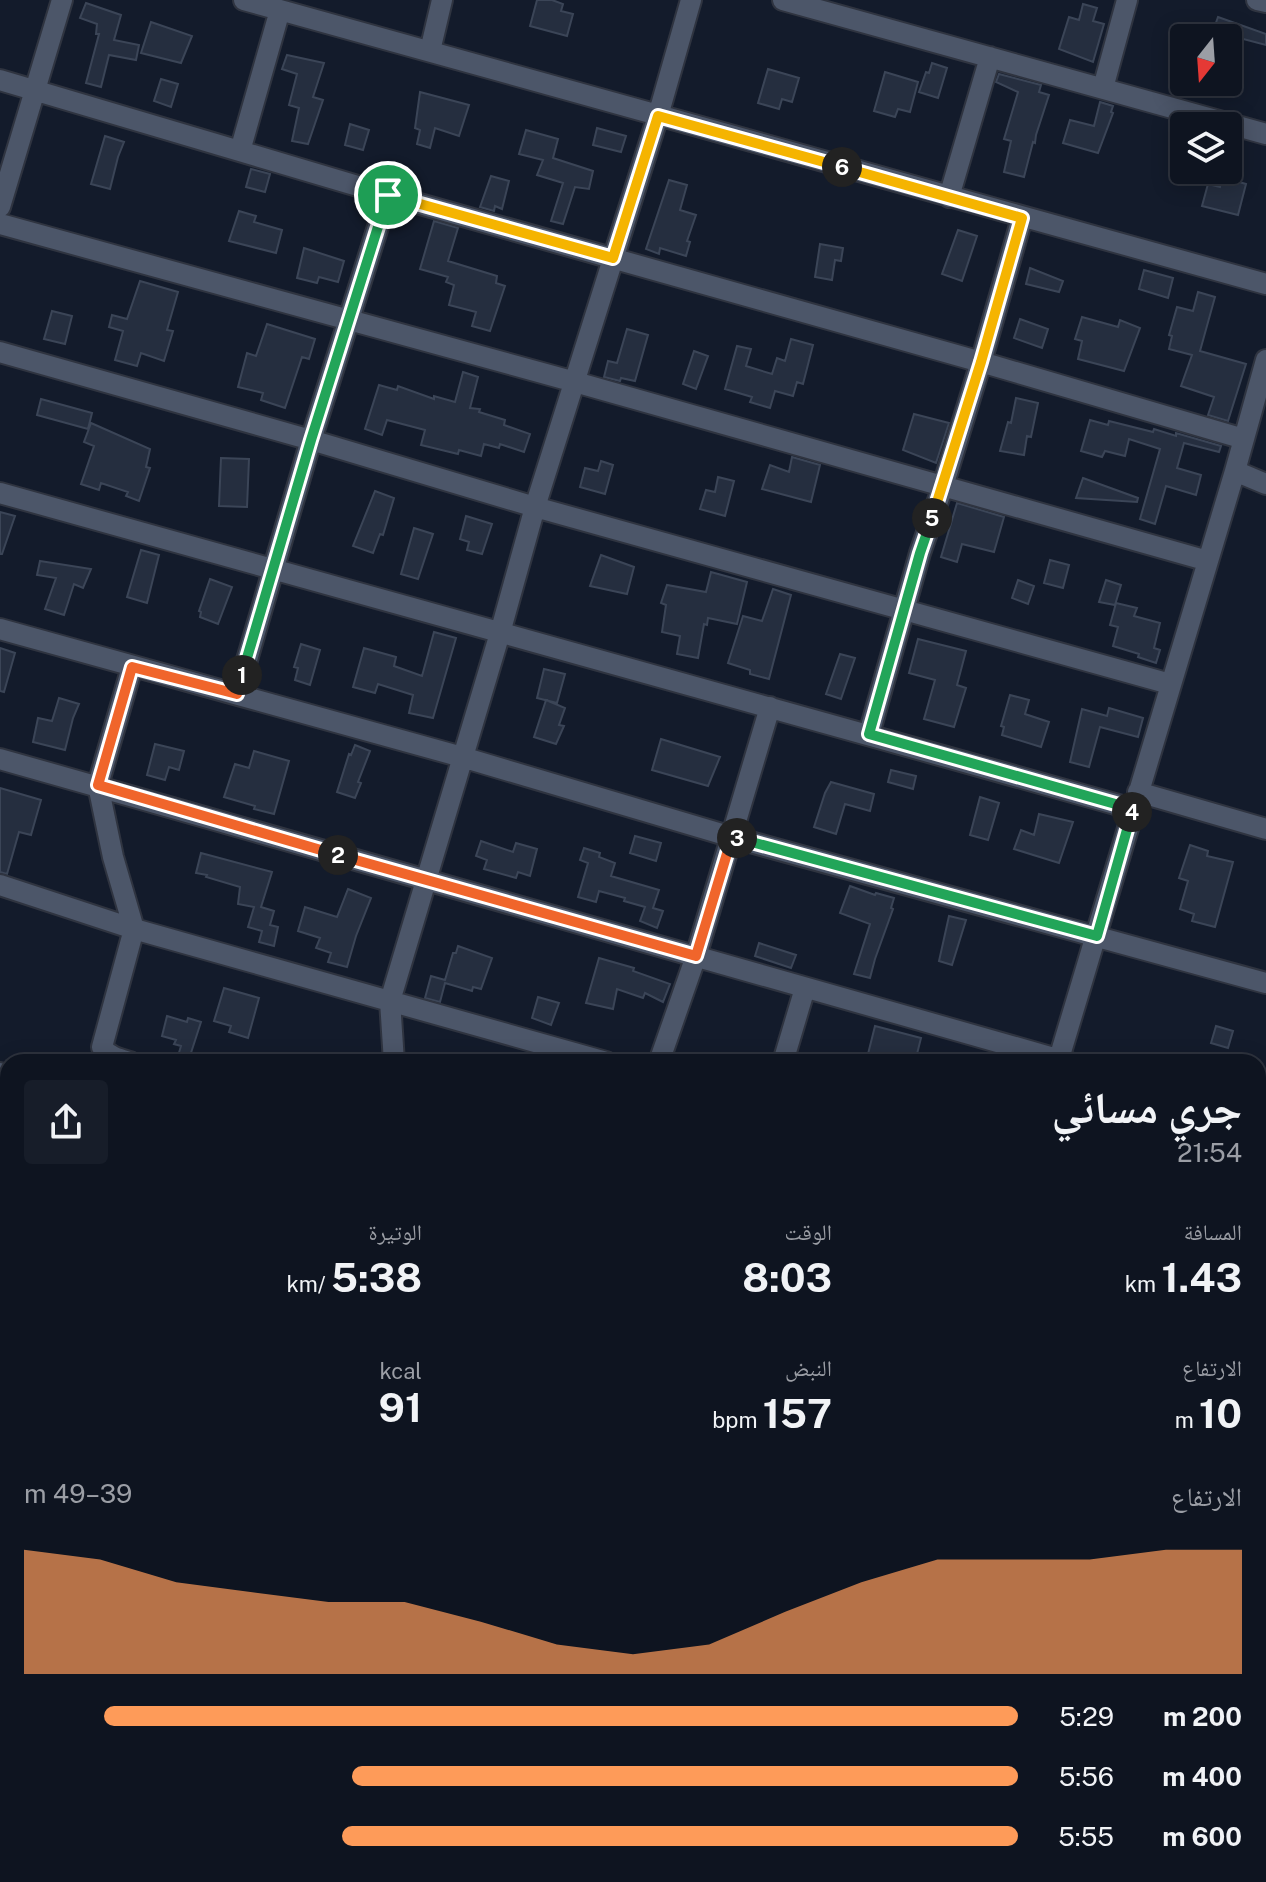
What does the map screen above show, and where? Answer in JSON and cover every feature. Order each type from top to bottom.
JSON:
[{"type":"street","points":[[0,207],[62,0]]},
{"type":"street","points":[[244,0],[1266,284]]},
{"type":"street","points":[[430,51],[442,0]]},
{"type":"street","points":[[393,1054],[390,1001],[535,507],[658,116],[691,0]]},
{"type":"street","points":[[783,0],[1266,134]]},
{"type":"street","points":[[1103,88],[1127,0]]},
{"type":"street","points":[[1257,0],[1266,2]]},
{"type":"street","points":[[240,151],[280,10]]},
{"type":"street","points":[[949,197],[990,57]]},
{"type":"street","points":[[0,80],[388,195],[1244,439]]},
{"type":"street","points":[[237,694],[311,440],[388,195]]},
{"type":"street","points":[[869,734],[920,553],[981,362],[1022,218]]},
{"type":"street","points":[[0,224],[1208,561]]},
{"type":"street","points":[[0,352],[535,507],[1170,684]]},
{"type":"street","points":[[1064,1054],[1135,800],[1266,360]]},
{"type":"street","points":[[1235,471],[1266,484]]},
{"type":"street","points":[[0,493],[869,734],[1266,829]]},
{"type":"street","points":[[0,629],[462,757],[732,837],[1266,983]]},
{"type":"street","points":[[108,1054],[102,1047],[134,929],[113,857],[98,785],[132,667]]},
{"type":"street","points":[[662,1054],[696,956],[770,707]]},
{"type":"street","points":[[0,759],[1037,1054]]},
{"type":"street","points":[[0,885],[134,929],[578,1054]]},
{"type":"street","points":[[785,1054],[805,988]]},
{"type":"building","points":[[537,0],[563,4],[561,11],[573,14],[567,36],[530,26]]},
{"type":"building","points":[[86,3],[121,15],[114,40],[139,45],[136,60],[109,55],[101,87],[86,83],[99,34],[96,34],[97,24],[80,18]]},
{"type":"building","points":[[1083,4],[1097,8],[1093,21],[1104,24],[1093,62],[1059,49],[1069,17],[1079,20]]},
{"type":"building","points":[[1218,17],[1238,24],[1216,24]]},
{"type":"building","points":[[151,22],[192,36],[181,63],[141,53]]},
{"type":"building","points":[[1242,26],[1266,34],[1266,45],[1242,39]]},
{"type":"building","points":[[287,55],[324,63],[313,97],[323,100],[308,144],[292,141],[299,108],[289,105],[297,74],[282,69]]},
{"type":"building","points":[[932,63],[947,68],[938,98],[919,92]]},
{"type":"building","points":[[768,69],[799,78],[792,102],[782,99],[779,109],[758,103]]},
{"type":"building","points":[[885,72],[918,82],[910,112],[898,109],[895,117],[874,111]]},
{"type":"building","points":[[999,74],[1041,85],[1039,92],[1049,95],[1024,177],[1004,172],[1011,141],[1004,139],[1018,92],[996,82]]},
{"type":"building","points":[[161,79],[178,84],[171,107],[154,101]]},
{"type":"building","points":[[420,92],[469,105],[459,136],[435,128],[430,148],[417,144],[420,130],[415,128]]},
{"type":"building","points":[[1100,102],[1113,106],[1113,113],[1098,153],[1063,143],[1070,120],[1094,126]]},
{"type":"building","points":[[350,124],[369,130],[363,150],[345,145]]},
{"type":"building","points":[[597,128],[626,136],[621,152],[593,145]]},
{"type":"building","points":[[526,130],[558,139],[553,158],[593,171],[589,189],[575,187],[563,224],[551,221],[563,183],[537,175],[543,160],[519,154]]},
{"type":"building","points":[[105,136],[124,142],[110,189],[91,184]]},
{"type":"building","points":[[251,169],[270,174],[265,192],[246,187]]},
{"type":"building","points":[[491,176],[509,181],[502,209],[495,206],[494,211],[480,207]]},
{"type":"building","points":[[669,180],[687,185],[680,210],[696,215],[687,241],[690,242],[686,256],[660,248],[659,254],[646,249]]},
{"type":"building","points":[[1208,184],[1220,187],[1221,184],[1246,184],[1238,215],[1202,206]]},
{"type":"building","points":[[239,211],[256,216],[254,222],[282,230],[276,253],[229,241]]},
{"type":"building","points":[[434,221],[458,228],[448,261],[497,276],[496,283],[505,286],[490,331],[472,326],[476,312],[449,305],[454,285],[446,282],[448,277],[420,269]]},
{"type":"building","points":[[958,230],[977,236],[962,281],[942,274]]},
{"type":"building","points":[[820,244],[843,248],[841,261],[835,260],[832,280],[815,277]]},
{"type":"building","points":[[304,248],[344,261],[338,282],[319,277],[317,283],[297,278]]},
{"type":"building","points":[[1030,268],[1063,281],[1059,292],[1026,284]]},
{"type":"building","points":[[1144,270],[1173,278],[1168,298],[1139,289]]},
{"type":"building","points":[[140,281],[178,292],[167,330],[173,331],[164,361],[141,353],[137,366],[115,360],[123,331],[109,327],[112,315],[127,319]]},
{"type":"building","points":[[1198,292],[1215,297],[1200,351],[1246,364],[1228,421],[1208,415],[1214,397],[1181,386],[1192,355],[1169,349],[1172,336],[1169,335],[1177,307],[1193,311]]},
{"type":"building","points":[[52,311],[72,316],[65,344],[44,339]]},
{"type":"building","points":[[1082,317],[1118,327],[1120,320],[1140,328],[1124,371],[1078,359],[1082,341],[1075,339]]},
{"type":"building","points":[[1020,319],[1048,329],[1042,348],[1014,338]]},
{"type":"building","points":[[267,324],[315,339],[309,359],[302,357],[285,408],[261,400],[263,393],[238,387],[247,353],[256,356]]},
{"type":"building","points":[[627,329],[648,335],[635,381],[604,377],[608,361],[617,363]]},
{"type":"building","points":[[791,339],[813,345],[803,384],[797,382],[793,396],[775,391],[770,408],[750,402],[752,397],[725,389],[737,346],[751,349],[746,366],[772,374],[777,358],[785,361]]},
{"type":"building","points":[[694,351],[708,356],[696,389],[683,384]]},
{"type":"building","points":[[463,372],[478,377],[470,408],[480,409],[479,412],[505,420],[504,425],[530,434],[524,452],[500,444],[499,448],[484,444],[481,456],[459,450],[458,454],[421,445],[425,430],[387,420],[382,435],[365,429],[379,385],[397,390],[398,386],[434,399],[434,396],[455,402]]},
{"type":"building","points":[[1016,398],[1038,403],[1024,455],[1000,451],[1008,422],[1011,423]]},
{"type":"building","points":[[41,399],[92,413],[88,429],[37,415]]},
{"type":"building","points":[[914,414],[949,423],[936,463],[903,450]]},
{"type":"building","points":[[1090,420],[1108,425],[1109,421],[1153,432],[1154,429],[1176,436],[1176,433],[1221,446],[1219,452],[1184,443],[1177,468],[1201,475],[1196,495],[1166,486],[1155,524],[1140,519],[1160,449],[1129,439],[1125,456],[1105,451],[1102,457],[1081,451]]},
{"type":"building","points":[[91,423],[150,449],[146,467],[150,468],[139,501],[126,496],[128,492],[101,483],[99,490],[81,484],[94,446],[84,442]]},
{"type":"building","points":[[792,457],[820,465],[811,502],[762,489],[770,465],[789,472]]},
{"type":"building","points":[[221,458],[249,459],[247,507],[219,506]]},
{"type":"building","points":[[601,461],[613,465],[605,494],[580,487],[585,468],[598,471]]},
{"type":"building","points":[[718,477],[734,481],[725,516],[700,509],[706,490],[715,492]]},
{"type":"building","points":[[1083,478],[1138,498],[1137,502],[1076,498]]},
{"type":"building","points":[[375,491],[394,498],[383,535],[380,534],[373,553],[353,546]]},
{"type":"building","points":[[957,503],[1004,517],[994,552],[962,544],[957,562],[941,557]]},
{"type":"building","points":[[0,512],[15,516],[2,554],[0,554]]},
{"type":"building","points":[[466,516],[492,524],[482,554],[467,550],[469,542],[460,539]]},
{"type":"building","points":[[414,528],[433,534],[418,579],[401,574]]},
{"type":"building","points":[[141,550],[159,555],[147,603],[127,597]]},
{"type":"building","points":[[601,555],[634,567],[627,594],[590,586]]},
{"type":"building","points":[[1050,560],[1069,565],[1063,588],[1044,583]]},
{"type":"building","points":[[40,561],[91,569],[83,588],[74,584],[64,615],[45,609],[56,578],[37,575]]},
{"type":"building","points":[[711,572],[747,582],[737,624],[708,618],[707,625],[704,624],[698,658],[677,654],[680,636],[662,632],[666,605],[661,603],[667,585],[706,592]]},
{"type":"building","points":[[210,579],[232,587],[218,624],[200,617],[199,611]]},
{"type":"building","points":[[1018,580],[1034,586],[1028,604],[1012,598]]},
{"type":"building","points":[[1106,580],[1121,585],[1115,605],[1099,602]]},
{"type":"building","points":[[773,589],[791,595],[769,679],[728,663],[743,616],[762,621]]},
{"type":"building","points":[[1116,603],[1137,608],[1134,616],[1160,623],[1154,648],[1160,650],[1156,663],[1113,646],[1118,627],[1110,625]]},
{"type":"building","points":[[434,632],[456,638],[433,718],[409,713],[413,695],[378,684],[375,693],[353,687],[364,648],[396,657],[394,666],[422,676]]},
{"type":"building","points":[[918,639],[966,651],[957,685],[966,688],[954,727],[924,719],[935,680],[909,673]]},
{"type":"building","points":[[301,644],[320,650],[310,685],[295,680],[298,668],[294,667]]},
{"type":"building","points":[[0,648],[15,653],[4,692],[0,691]]},
{"type":"building","points":[[840,654],[855,658],[841,699],[826,694]]},
{"type":"building","points":[[544,669],[565,674],[557,703],[537,698]]},
{"type":"building","points":[[1010,695],[1029,700],[1025,714],[1049,722],[1041,747],[1002,735],[1004,727],[1001,726]]},
{"type":"building","points":[[59,698],[79,704],[65,750],[33,742],[38,718],[52,721]]},
{"type":"building","points":[[546,700],[565,708],[559,725],[564,726],[556,744],[534,737]]},
{"type":"building","points":[[1109,708],[1143,718],[1138,737],[1100,727],[1089,767],[1070,762],[1082,709],[1107,716]]},
{"type":"building","points":[[661,739],[720,757],[708,786],[652,770]]},
{"type":"building","points":[[155,744],[184,751],[179,770],[169,767],[165,780],[147,775]]},
{"type":"building","points":[[355,745],[370,751],[355,798],[337,792]]},
{"type":"building","points":[[254,751],[289,761],[274,814],[224,797],[235,764],[249,768]]},
{"type":"building","points":[[891,770],[916,776],[913,789],[888,782]]},
{"type":"building","points":[[831,782],[874,794],[870,811],[845,804],[836,834],[814,827]]},
{"type":"building","points":[[0,788],[41,800],[31,835],[19,832],[7,874],[0,872]]},
{"type":"building","points":[[980,797],[999,803],[988,840],[970,835]]},
{"type":"building","points":[[1039,814],[1073,822],[1059,863],[1014,849],[1021,830],[1034,835]]},
{"type":"building","points":[[635,836],[661,843],[656,861],[630,853]]},
{"type":"building","points":[[481,841],[513,852],[516,843],[537,849],[530,876],[518,872],[516,878],[484,869],[487,860],[476,856]]},
{"type":"building","points":[[1190,845],[1208,851],[1207,856],[1233,862],[1215,927],[1192,921],[1194,914],[1180,909],[1188,881],[1179,878]]},
{"type":"building","points":[[584,848],[600,853],[599,857],[615,863],[611,876],[659,890],[653,908],[663,911],[657,928],[640,921],[645,907],[624,901],[625,898],[599,891],[596,902],[578,897],[588,863],[580,860]]},
{"type":"building","points":[[201,853],[272,872],[261,907],[274,911],[270,925],[278,927],[274,946],[259,942],[262,931],[248,927],[254,907],[238,904],[240,887],[196,873]]},
{"type":"building","points":[[850,886],[894,898],[870,978],[854,974],[870,924],[840,913]]},
{"type":"building","points":[[348,889],[371,898],[347,967],[328,962],[331,953],[316,948],[320,938],[298,931],[305,907],[337,917]]},
{"type":"building","points":[[949,916],[966,920],[952,965],[939,961]]},
{"type":"building","points":[[759,943],[796,955],[791,968],[755,956]]},
{"type":"building","points":[[458,946],[492,958],[481,989],[473,987],[472,991],[445,983],[440,1002],[425,998],[431,976],[445,980]]},
{"type":"building","points":[[599,958],[634,968],[633,971],[670,984],[663,1002],[645,993],[643,998],[617,989],[613,1009],[586,1003]]},
{"type":"building","points":[[224,988],[259,998],[248,1038],[229,1032],[231,1026],[214,1021]]},
{"type":"building","points":[[538,997],[559,1003],[551,1025],[532,1018]]},
{"type":"building","points":[[167,1016],[187,1022],[188,1018],[201,1022],[191,1054],[179,1054],[181,1046],[174,1044],[176,1040],[162,1036]]},
{"type":"building","points":[[875,1026],[921,1038],[917,1054],[868,1054]]},
{"type":"building","points":[[1216,1026],[1233,1031],[1228,1048],[1211,1043]]},
{"type":"route","points":[[658,116],[1022,218],[981,362],[920,553],[869,734],[1133,809],[1097,936],[732,837],[696,956],[98,785],[132,667],[237,694],[311,440],[388,195],[613,258],[658,116]]}]
